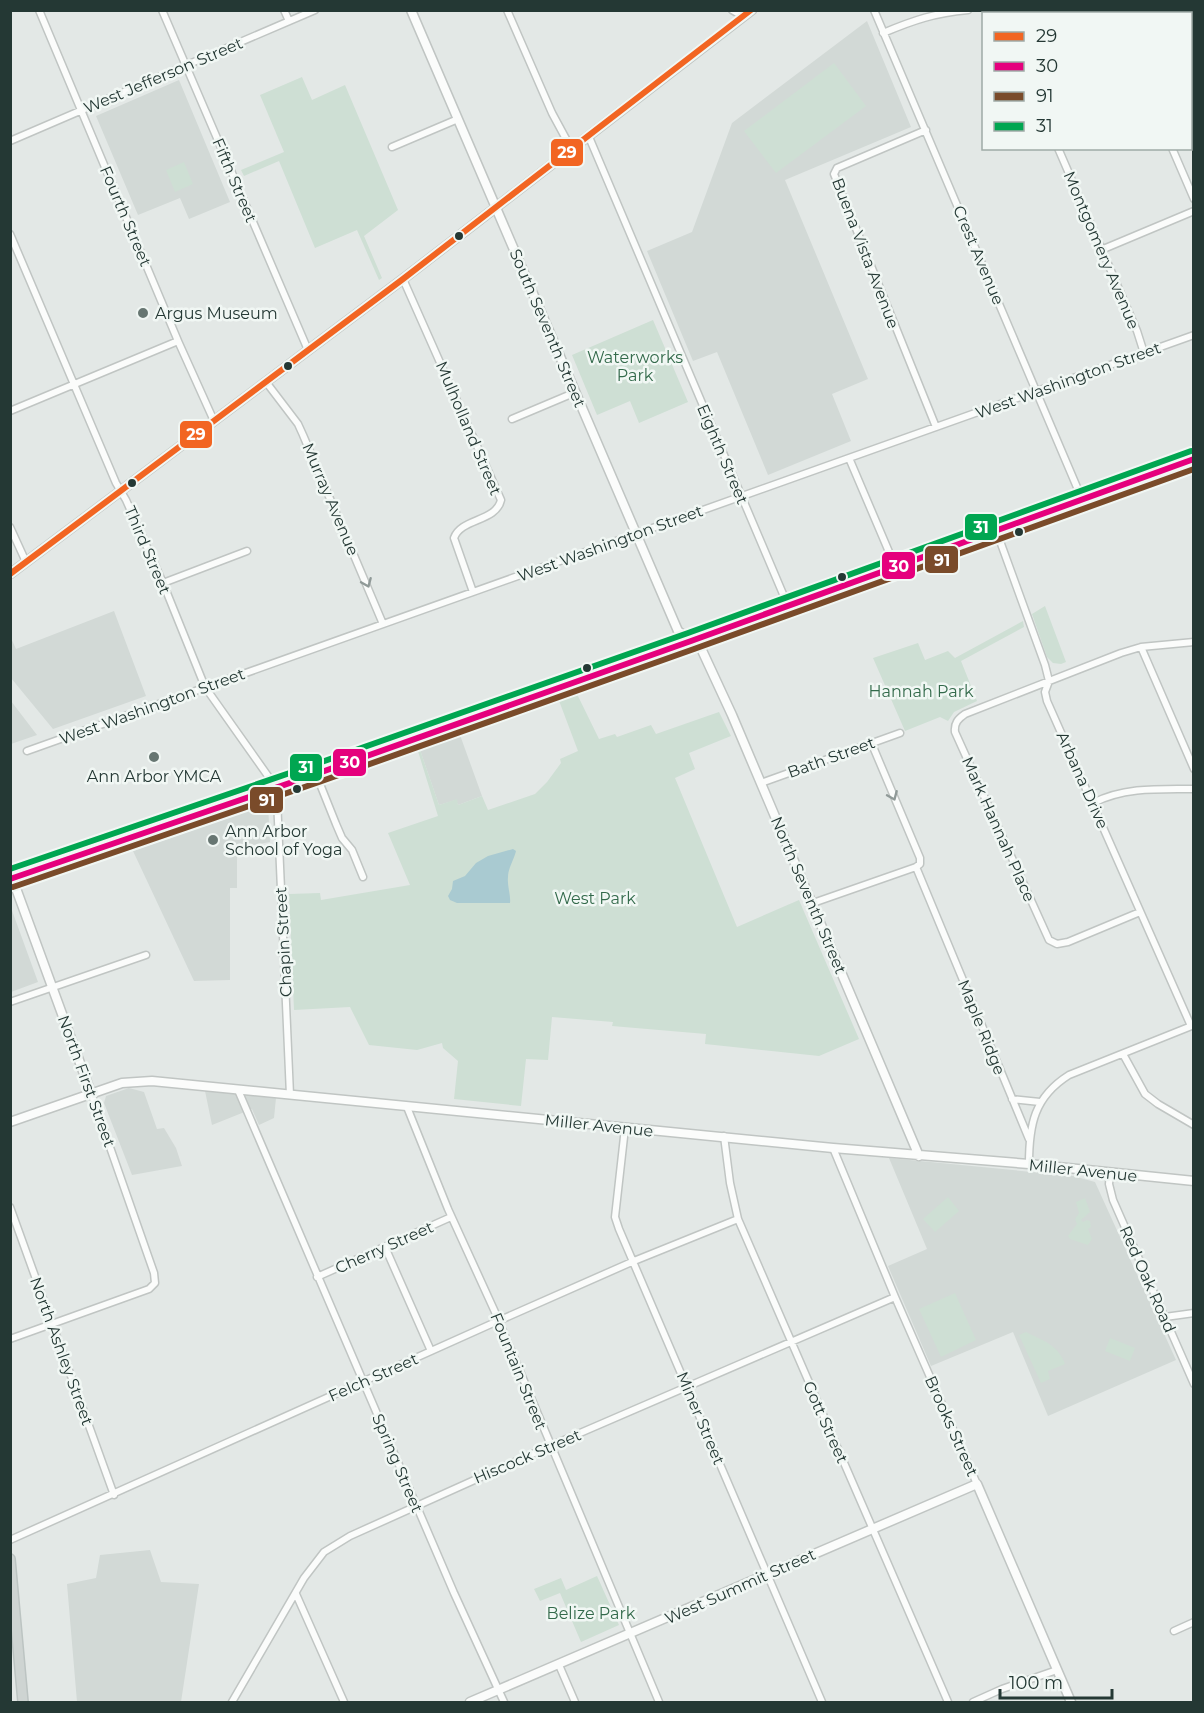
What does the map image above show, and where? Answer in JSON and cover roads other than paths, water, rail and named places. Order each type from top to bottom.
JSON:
[{"type":"main road","points":[[11,876],[274,789],[1082,499],[1193,462]]},
{"type":"main road","points":[[10,1559],[23,1702]]},
{"type":"street","name":"Fourth Street","points":[[39,10],[214,421]]},
{"type":"street","name":"Fifth Street","points":[[162,10],[308,350]]},
{"type":"street","points":[[284,10],[289,21]]},
{"type":"street","name":"West Jefferson Street","points":[[10,141],[315,10]]},
{"type":"street","name":"South Seventh Street","points":[[411,10],[678,631],[691,641]]},
{"type":"street","points":[[507,10],[552,113],[572,150]]},
{"type":"street","points":[[732,10],[743,14]]},
{"type":"street","points":[[10,574],[403,279],[589,137],[743,14],[752,10]]},
{"type":"street","name":"Crest Avenue","points":[[874,10],[1082,499]]},
{"type":"street","points":[[884,33],[924,17],[968,10]]},
{"type":"street","points":[[392,147],[458,119]]},
{"type":"street","name":"Buena Vista Avenue","points":[[926,130],[837,168],[834,174],[936,427]]},
{"type":"street","name":"Eighth Street","points":[[589,137],[783,594],[786,606]]},
{"type":"street","name":"Montgomery Avenue","points":[[1059,150],[1144,353]]},
{"type":"street","points":[[1173,150],[1194,199]]},
{"type":"street","points":[[1101,250],[1194,211]]},
{"type":"street","name":"Third Street","points":[[10,234],[163,584],[205,687],[268,776],[274,789]]},
{"type":"street","name":"Mulholland Street","points":[[403,279],[501,500],[494,512],[455,533],[454,538],[473,592]]},
{"type":"street","name":"West Washington Street","points":[[27,751],[1194,335]]},
{"type":"street","points":[[10,411],[178,341]]},
{"type":"street","name":"Murray Avenue","points":[[266,382],[285,406],[303,435],[383,624]]},
{"type":"street","points":[[512,419],[576,392]]},
{"type":"street","points":[[849,458],[895,566]]},
{"type":"street","points":[[10,527],[26,562]]},
{"type":"street","name":"Arbana Drive","points":[[996,530],[1049,681],[1045,692],[1047,701],[1192,1025]]},
{"type":"street","points":[[163,584],[247,551]]},
{"type":"street","name":"North Seventh Street","points":[[691,641],[700,646],[761,783],[919,1156]]},
{"type":"street","points":[[1049,681],[1141,647],[1194,642]]},
{"type":"street","points":[[1141,647],[1194,769]]},
{"type":"street","name":"Mark Hannah Place","points":[[1049,681],[964,714],[956,722],[955,732],[1050,940],[1057,944],[1068,942],[1140,912]]},
{"type":"street","name":"Bath Street","points":[[761,783],[900,733]]},
{"type":"street","name":"Maple Ridge","points":[[870,742],[920,858],[920,864],[916,867],[1029,1139]]},
{"type":"street","points":[[316,774],[342,838],[352,850],[363,877]]},
{"type":"street","name":"Chapin Street","points":[[274,789],[277,798],[290,1095]]},
{"type":"street","points":[[1093,803],[1119,793],[1145,789],[1194,789]]},
{"type":"street","points":[[813,903],[916,867]]},
{"type":"street","name":"North First Street","points":[[11,876],[53,987],[154,1273],[154,1286],[52,1325]]},
{"type":"street","points":[[10,1002],[146,955]]},
{"type":"street","points":[[1029,1164],[1029,1139],[1040,1102],[1057,1082],[1192,1025]]},
{"type":"street","points":[[1123,1054],[1145,1094],[1194,1125]]},
{"type":"street","name":"Miller Avenue","points":[[10,1122],[122,1083],[139,1081],[1194,1181]]},
{"type":"street","name":"Spring Street","points":[[238,1090],[454,1593],[504,1702]]},
{"type":"street","points":[[1012,1099],[1040,1102]]},
{"type":"street","name":"Fountain Street","points":[[407,1107],[451,1217],[498,1321],[659,1702]]},
{"type":"street","name":"Miner Street","points":[[625,1128],[615,1217],[822,1702]]},
{"type":"street","name":"Gott Street","points":[[724,1136],[730,1183],[738,1219],[948,1702]]},
{"type":"street","name":"Brooks Street","points":[[833,1148],[895,1297],[1071,1702]]},
{"type":"street","name":"Red Oak Road","points":[[1110,1173],[1109,1184],[1113,1200],[1194,1384]]},
{"type":"street","name":"North Ashley Street","points":[[10,1207],[114,1495]]},
{"type":"street","name":"Cherry Street","points":[[317,1277],[451,1217]]},
{"type":"street","name":"Felch Street","points":[[10,1540],[634,1261],[738,1219]]},
{"type":"street","points":[[385,1247],[431,1352]]},
{"type":"street","name":"Hiscock Street","points":[[232,1702],[315,1561],[334,1544],[550,1446],[895,1297]]},
{"type":"street","points":[[1165,1317],[1194,1313]]},
{"type":"street","points":[[10,1339],[52,1325]]},
{"type":"street","name":"West Summit Street","points":[[471,1702],[977,1484]]},
{"type":"street","points":[[296,1594],[344,1702]]},
{"type":"street","points":[[1174,1631],[1194,1622]]},
{"type":"street","points":[[559,1665],[575,1702]]},
{"type":"street","points":[[974,1702],[1013,1685],[1057,1670]]},
{"type":"water","points":[[513,849],[516,851],[508,877],[510,903],[457,903],[450,900],[448,896],[453,881],[465,876],[476,863],[488,856]]},
{"type":"place","name":"Argus Museum","points":[[143,313]]},
{"type":"place","name":"Ann Arbor YMCA","points":[[154,757]]},
{"type":"place","name":"Ann Arbor School of Yoga","points":[[213,840]]},
{"type":"park label","name":"Waterworks Park","points":[[635,366]]},
{"type":"park label","name":"Hannah Park","points":[[921,691]]},
{"type":"park label","name":"West Park","points":[[595,898]]},
{"type":"park label","name":"Belize Park","points":[[591,1613]]}]
